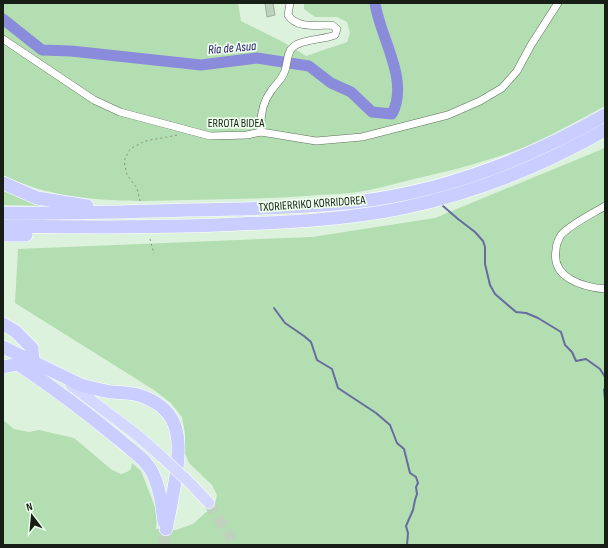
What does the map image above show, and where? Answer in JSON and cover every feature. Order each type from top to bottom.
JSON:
[{"type":"highway","name":"TXORIERRIKO KORRIDOREA","points":[[3,213],[51,214],[298,208],[401,195],[448,183],[496,168],[558,141],[605,115]]},
{"type":"highway","name":"TXORIERRIKO KORRIDOREA","points":[[3,226],[188,226],[285,222],[357,215],[427,202],[500,180],[556,156],[605,130]]},
{"type":"highway","points":[[3,183],[37,198],[98,208],[112,212]]},
{"type":"highway","points":[[3,235],[77,234],[128,227]]},
{"type":"highway","points":[[3,324],[15,331],[32,348],[33,361]]},
{"type":"highway","points":[[3,347],[81,385],[94,389],[143,396],[156,402],[166,411],[174,424],[179,440],[173,495],[166,529],[160,495],[153,473],[142,459],[72,402],[18,364],[3,366]]},
{"type":"highway","points":[[3,357],[71,386]]},
{"type":"highway","points":[[33,361],[71,386],[137,435],[162,456],[209,503]]},
{"type":"street","points":[[261,132],[260,118],[263,105],[270,92],[284,74],[289,53],[293,47],[302,42],[329,38],[335,35],[337,29],[332,25],[305,26],[291,20],[288,15],[290,3]]},
{"type":"street","name":"ERROTA BIDEA","points":[[3,39],[94,100],[120,112],[210,136],[247,135],[261,132],[316,141],[362,138],[448,115],[480,101],[502,88],[517,71],[530,45],[558,3]]},
{"type":"street","points":[[605,206],[572,226],[561,235],[556,244],[554,258],[556,264],[566,276],[583,285],[605,288]]},
{"type":"path","points":[[140,202],[136,188],[127,175],[124,161],[130,149],[145,141],[175,134],[182,135]]},
{"type":"path","points":[[150,239],[154,254]]},
{"type":"green space","points":[[3,3],[238,3],[241,21],[285,43],[306,56],[347,42],[350,33],[347,22],[337,17],[315,17],[304,9],[304,3],[605,3],[605,106],[527,146],[499,156],[455,169],[358,192],[269,198],[164,201],[93,199],[69,196],[24,184],[3,175]]},
{"type":"green space","points":[[605,147],[605,545],[3,545],[3,420],[14,429],[29,432],[39,430],[74,438],[112,470],[121,474],[131,469],[132,463],[141,471],[157,512],[156,529],[176,530],[193,524],[215,504],[217,495],[212,485],[189,463],[185,453],[185,433],[182,417],[171,403],[154,390],[15,303],[18,249],[312,237],[435,218]]},
{"type":"green space","points":[[3,188],[58,206],[3,205]]},
{"type":"building","points":[[265,3],[273,3],[275,15],[267,17]]},
{"type":"waterway","name":"Ría de Asua","points":[[3,19],[42,50],[71,51],[201,65],[257,58],[309,66],[331,83],[351,92],[372,112],[392,114],[397,101],[398,87],[396,73],[375,3]]},
{"type":"waterway","points":[[443,206],[475,232],[483,241],[485,247],[485,264],[490,285],[495,294],[516,312],[526,313],[538,318],[561,332],[565,345],[572,352],[576,361],[586,359],[600,369],[605,377]]},
{"type":"waterway","points":[[274,308],[285,323],[311,342],[317,360],[332,369],[338,388],[376,413],[390,425],[397,443],[404,449],[410,473],[416,477],[418,483],[416,487],[417,494],[413,510],[406,526],[408,533],[407,545]]},
{"type":"waterway","points":[[605,388],[605,400]]},
{"type":"tunnel","points":[[209,503],[235,545]]},
{"type":"tunnel","points":[[163,545],[166,529]]}]
